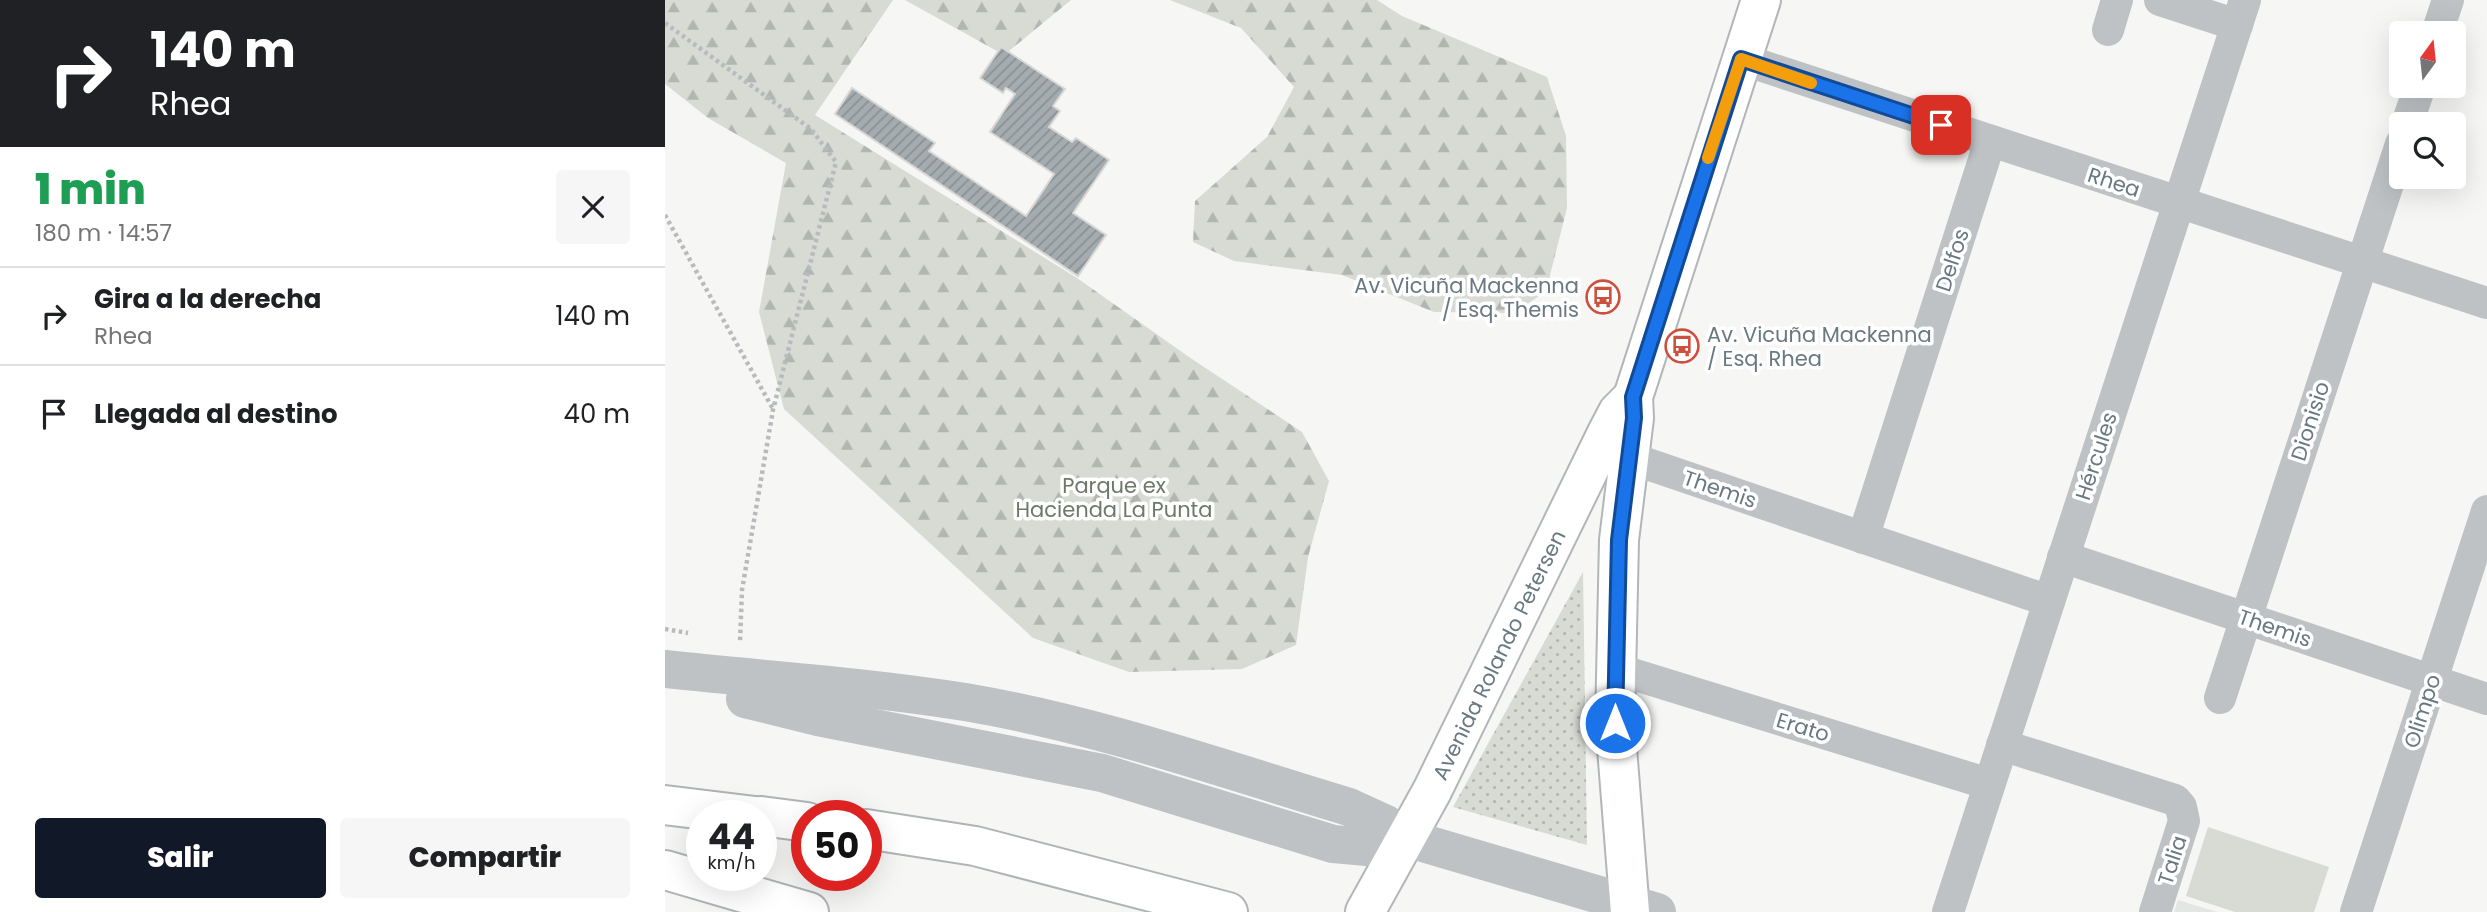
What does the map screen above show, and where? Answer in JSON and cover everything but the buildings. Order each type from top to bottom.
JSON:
[{"type":"main road","points":[[1639,909],[1615,744],[1619,540],[1634,418],[1633,397],[1761,0]]},
{"type":"main road","name":"Avenida Rolando Petersen","points":[[1365,912],[1406,838],[1607,433],[1618,412],[1633,397]]},
{"type":"main road","points":[[665,805],[686,808]]},
{"type":"main road","points":[[882,831],[975,846],[1227,912]]},
{"type":"main road","points":[[665,870],[809,912]]},
{"type":"street","points":[[2108,30],[2117,0]]},
{"type":"street","points":[[2160,0],[2241,13]]},
{"type":"street","points":[[2441,21],[2448,0]]},
{"type":"street","name":"Hércules","points":[[1948,912],[2241,13]]},
{"type":"street","name":"Rhea","points":[[1741,59],[2487,303]]},
{"type":"street","name":"Delfos","points":[[1863,538],[1990,141]]},
{"type":"street","name":"Dionisio","points":[[2220,698],[2389,180]]},
{"type":"street","name":"Themis","points":[[1630,458],[2049,601]]},
{"type":"street","name":"Olimpo","points":[[2356,912],[2487,511]]},
{"type":"street","name":"Themis","points":[[2063,557],[2487,699]]},
{"type":"street","points":[[665,669],[869,689],[966,702],[1029,715],[1349,807],[1386,824],[1406,838],[1639,909]]},
{"type":"street","name":"Erato","points":[[1616,669],[1989,784]]},
{"type":"street","points":[[665,679],[818,717],[1102,773],[1333,844],[1367,847],[1406,838]]},
{"type":"street","name":"Talia","points":[[2002,745],[2166,796],[2181,807],[2184,821],[2155,912]]},
{"type":"path","points":[[665,23],[811,129],[836,162],[773,410],[743,590],[741,678]]},
{"type":"path","points":[[665,215],[773,410]]},
{"type":"shaded area","points":[[2178,900],[2217,912],[2174,912]]},
{"type":"green space","name":"Parque ex Hacienda La Punta","points":[[665,0],[893,0],[815,115],[1077,278],[1302,432],[1329,481],[1308,557],[1296,645],[1242,669],[1129,672],[1033,638],[784,409],[759,312],[786,163],[708,118],[665,84]]},
{"type":"green space","points":[[905,0],[1071,0],[1004,55]]},
{"type":"green space","points":[[1170,0],[1377,0],[1402,16],[1547,77],[1566,136],[1567,208],[1546,291],[1515,313],[1434,312],[1342,275],[1234,261],[1193,242],[1195,201],[1267,137],[1294,87],[1241,28]]},
{"type":"green space","points":[[1583,572],[1587,845],[1453,807]]},
{"type":"green space","points":[[2208,827],[2329,867],[2314,912],[2235,912],[2186,896]]},
{"type":"slow traffic","points":[[1708,158],[1741,59],[1811,83]]},
{"type":"place","name":"Av. Vicuña Mackenna / Esq. Themis","points":[[1603,297]]},
{"type":"place","name":"Av. Vicuña Mackenna / Esq. Rhea","points":[[1682,346]]},
{"type":"route","points":[[1615,723],[1619,540],[1634,418],[1633,397],[1741,59],[1941,125]]}]
